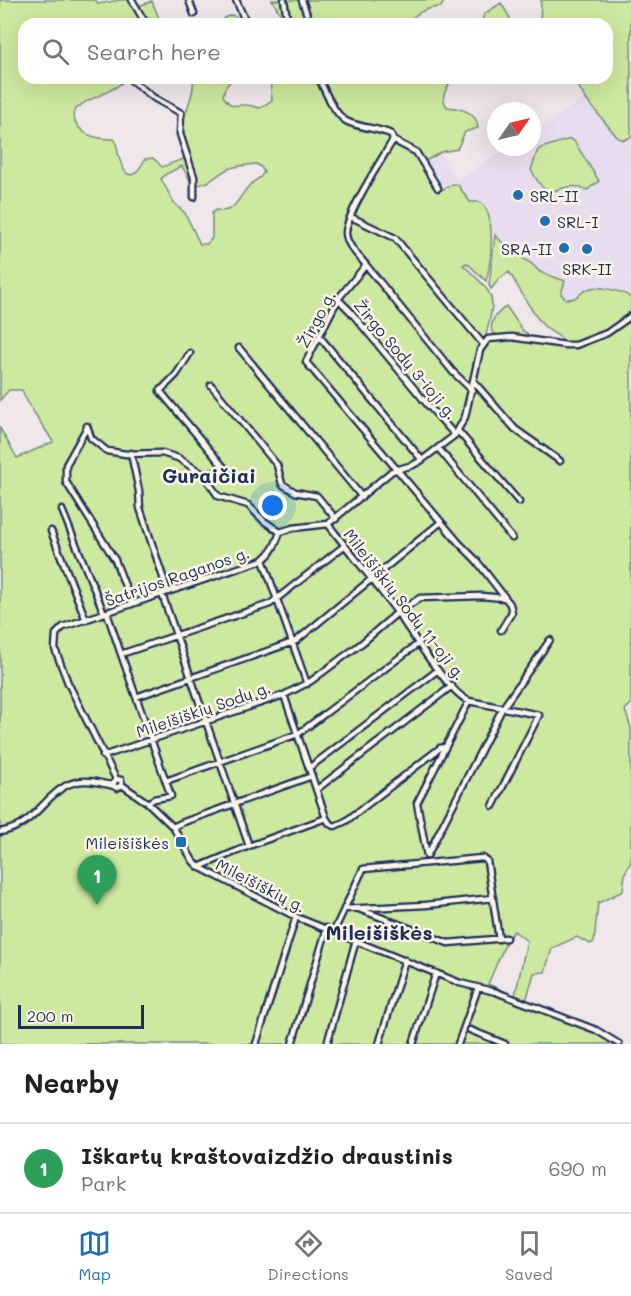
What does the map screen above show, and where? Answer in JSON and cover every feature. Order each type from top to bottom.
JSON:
[{"type":"street","points":[[132,0],[142,18]]},
{"type":"street","points":[[189,0],[194,14]]},
{"type":"street","points":[[236,0],[244,18]]},
{"type":"street","points":[[284,0],[287,18]]},
{"type":"street","points":[[302,0],[308,18]]},
{"type":"street","points":[[136,84],[154,98],[182,113],[180,134],[194,177],[194,196]]},
{"type":"street","points":[[322,84],[327,97],[346,122],[381,130],[390,134],[393,140],[416,152],[438,188]]},
{"type":"street","points":[[393,140],[361,194],[346,236],[366,266],[453,372],[472,390]]},
{"type":"street","points":[[351,217],[395,238],[483,344]]},
{"type":"street","name":"Žirgo g.","points":[[366,266],[338,299],[306,362],[398,468],[441,522],[476,560],[504,598]]},
{"type":"street","name":"Žirgo Sodų 3-ioji g.","points":[[338,299],[427,404],[519,502]]},
{"type":"street","points":[[132,604],[116,560],[66,482],[66,465],[87,426],[90,438],[102,448],[121,454],[168,454],[178,458],[203,474],[218,496],[248,505],[280,532],[293,528],[328,524],[398,468],[413,465],[422,460],[439,449],[456,433],[465,417],[483,344],[490,338],[512,337],[576,345],[607,333],[631,316]]},
{"type":"street","points":[[319,336],[422,460]]},
{"type":"street","points":[[239,348],[362,497]]},
{"type":"street","points":[[190,352],[176,375],[160,391],[227,471],[203,474]]},
{"type":"street","points":[[474,382],[522,435],[561,460]]},
{"type":"street","points":[[211,385],[277,465],[282,484],[295,492],[317,496],[336,519]]},
{"type":"street","points":[[439,449],[512,537]]},
{"type":"street","points":[[131,453],[139,490],[140,508],[168,592]]},
{"type":"street","points":[[62,510],[122,654],[166,781],[170,797],[154,799],[148,803]]},
{"type":"street","points":[[136,697],[291,643],[441,522]]},
{"type":"street","name":"Mileišiškių Sodų 11-oji g.","points":[[328,524],[438,670],[461,696],[469,702],[539,715],[493,806]]},
{"type":"street","points":[[51,531],[86,620]]},
{"type":"street","name":"Šatrijos Raganos g.","points":[[115,782],[68,683],[54,642],[56,634],[63,627],[263,560],[275,547],[280,532]]},
{"type":"street","points":[[122,654],[270,604],[344,546]]},
{"type":"street","points":[[263,560],[307,684]]},
{"type":"street","points":[[162,594],[249,846]]},
{"type":"street","points":[[284,695],[307,684],[362,643],[397,613],[416,600],[425,597],[504,598],[510,604],[512,612],[501,630]]},
{"type":"street","points":[[428,856],[502,709],[550,640]]},
{"type":"street","points":[[166,781],[253,752],[298,734],[419,643]]},
{"type":"street","points":[[309,768],[438,670]]},
{"type":"street","points":[[317,789],[452,686]]},
{"type":"street","name":"Mileišiškių Sodų g.","points":[[103,756],[284,695],[326,818]]},
{"type":"street","points":[[429,864],[417,803],[469,702]]},
{"type":"street","points":[[199,867],[326,818],[333,826],[341,825],[440,748],[445,747]]},
{"type":"street","points":[[173,827],[312,776]]},
{"type":"street","points":[[0,832],[24,824],[55,793],[69,784],[85,780],[115,782]]},
{"type":"street","name":"Mileišiškių g.","points":[[115,782],[117,788],[122,785],[148,803],[173,827],[199,867],[296,917],[436,973],[510,997],[596,1030],[619,1044]]},
{"type":"street","points":[[334,931],[363,869],[486,859],[499,939]]},
{"type":"street","points":[[344,909],[493,898]]},
{"type":"street","points":[[359,909],[448,944],[506,938]]},
{"type":"street","points":[[265,1044],[257,1043],[296,917]]},
{"type":"street","points":[[292,1044],[327,928]]},
{"type":"street","points":[[327,1044],[356,940]]},
{"type":"street","points":[[379,1044],[405,960]]},
{"type":"street","points":[[413,1044],[436,973]]},
{"type":"street","points":[[458,1044],[478,988]]},
{"type":"street","points":[[470,1030],[505,1044]]},
{"type":"shaded area","points":[[585,98],[624,140],[631,137],[631,298],[627,294],[613,290],[591,288],[573,300],[566,299],[561,294],[563,279],[548,277],[511,251],[490,230],[486,208],[470,202],[453,184],[439,191],[421,163],[441,152],[457,180],[495,156],[541,156],[541,126]]},
{"type":"green space","points":[[0,0],[96,0],[98,4],[135,0],[139,6],[152,1],[159,18],[18,18],[18,84],[120,84],[82,104],[73,115],[75,122],[83,132],[94,137],[114,139],[122,165],[129,174],[139,169],[145,159],[153,158],[162,167],[186,158],[187,148],[183,125],[193,84],[228,84],[223,96],[229,103],[260,108],[272,100],[271,84],[448,84],[444,95],[447,107],[468,112],[475,118],[478,128],[465,132],[457,149],[441,152],[422,163],[439,191],[453,184],[458,185],[470,202],[480,202],[489,217],[491,251],[486,281],[467,263],[463,265],[488,291],[491,298],[491,313],[485,339],[568,346],[593,342],[618,330],[631,320],[631,704],[625,710],[631,728],[631,861],[625,873],[623,891],[598,903],[594,942],[590,944],[577,937],[552,948],[545,972],[534,973],[526,1001],[594,1026],[622,1044],[0,1044],[0,428],[17,458],[53,442],[28,404],[22,390],[9,390],[0,400]],"holes":[[[256,164],[264,172],[262,175],[246,189],[236,204],[228,210],[216,210],[212,213],[212,238],[207,244],[200,244],[185,213],[175,204],[161,179],[182,166],[192,184],[198,185],[208,182],[231,168]],[[514,931],[527,941],[515,996],[488,984],[507,940]]]},
{"type":"green space","points":[[272,0],[445,0],[441,7],[422,11],[412,18],[282,17]]},
{"type":"green space","points":[[541,0],[631,0],[631,137],[624,140],[618,138],[585,98],[577,84],[613,84],[613,18],[540,18]]},
{"type":"green space","points":[[501,3],[510,18],[483,18],[484,14]]},
{"type":"green space","points":[[232,15],[239,18],[225,18]]},
{"type":"green space","points":[[570,139],[574,141],[599,181],[587,190],[574,186],[546,190],[531,170],[536,156],[541,156],[541,148]]},
{"type":"green space","points":[[495,235],[511,251],[540,272],[565,281],[561,294],[566,299],[576,297],[592,288],[610,289],[631,298],[631,313],[611,328],[591,337],[565,343],[538,319],[509,272],[491,289],[489,285]]},
{"type":"green space","points":[[506,306],[528,337],[497,335],[492,332],[493,320]]},
{"type":"place","name":"SRL-II","points":[[518,195]]},
{"type":"place","name":"SRL-I","points":[[545,221]]},
{"type":"place","name":"SRA-II","points":[[564,248]]},
{"type":"place","name":"SRK-II","points":[[587,249]]},
{"type":"place","name":"Mileišiškės","points":[[181,842]]},
{"type":"place","name":"Iškartų kraštovaizdžio draustinis","points":[[97,905]]},
{"type":"district","name":"Guraičiai","points":[[209,475]]},
{"type":"district","name":"Mileišiškės","points":[[379,932]]}]
